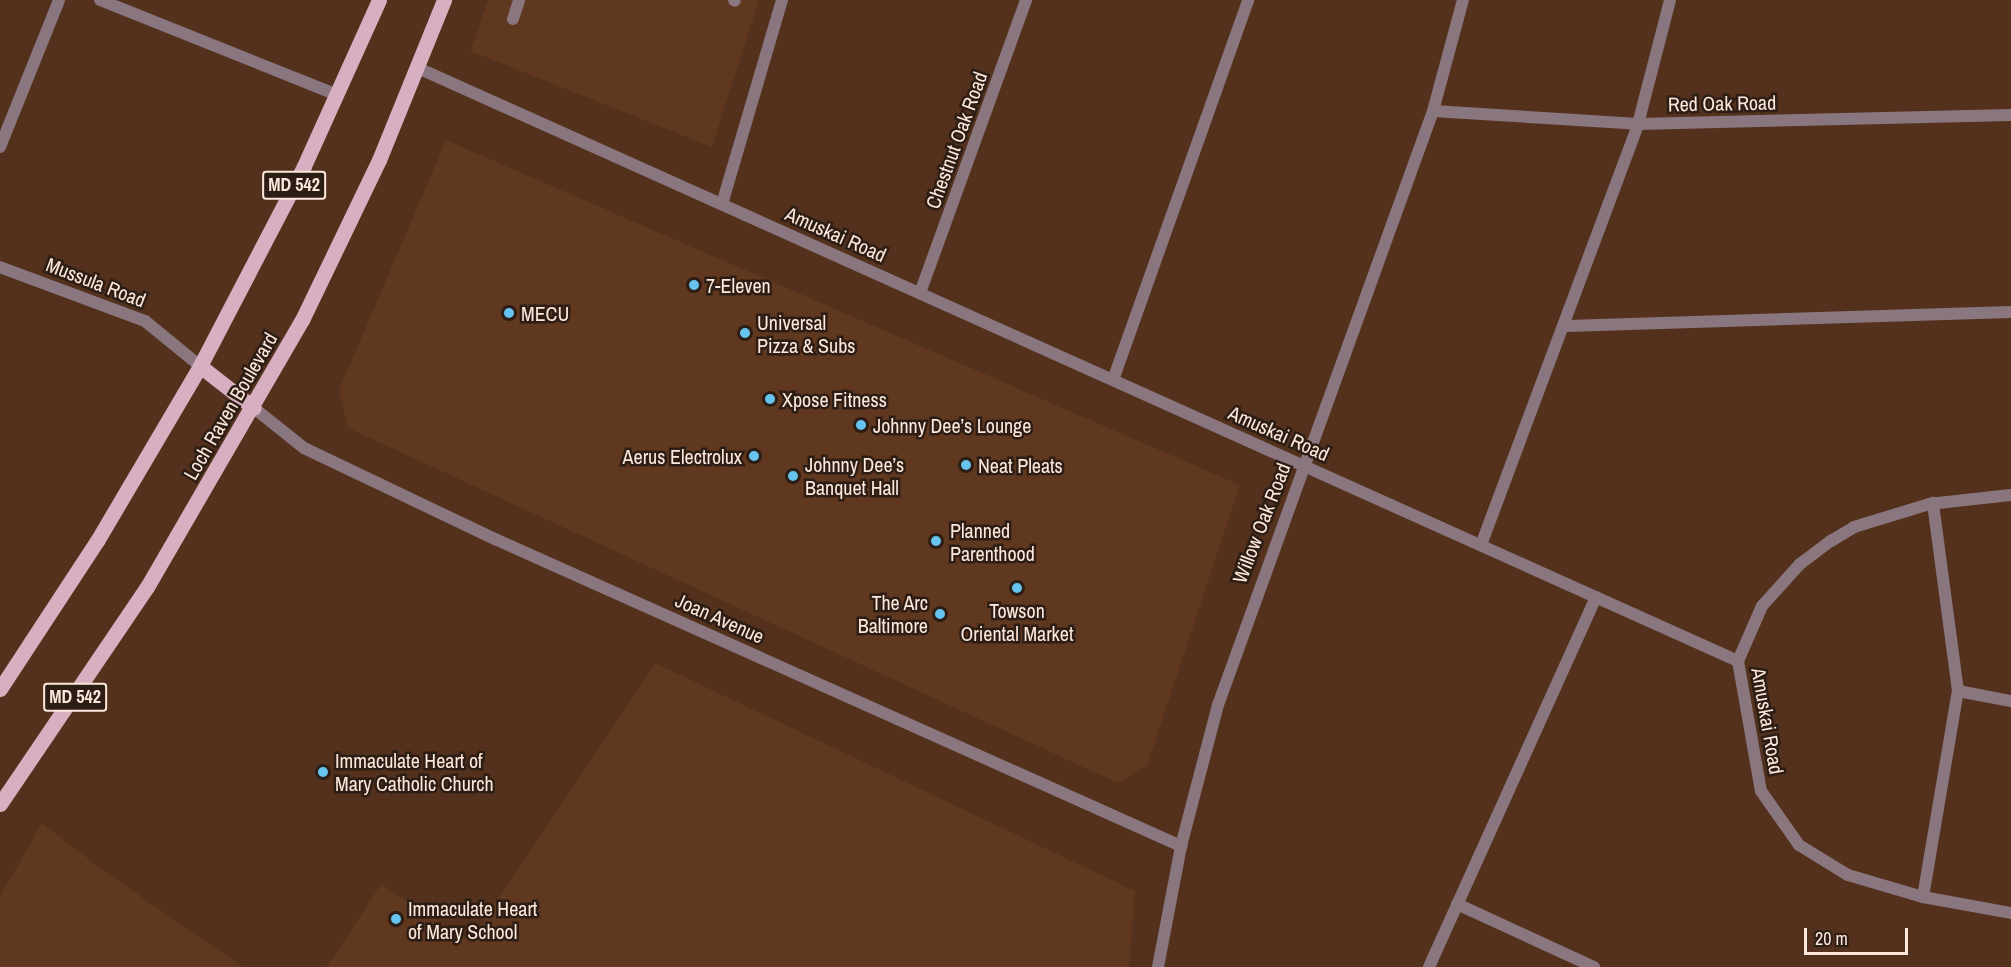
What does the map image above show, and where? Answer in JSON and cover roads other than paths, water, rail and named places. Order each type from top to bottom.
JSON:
[{"type":"main road","name":"MD 542","points":[[0,689],[97,541],[200,366],[338,95],[379,0]]},
{"type":"main road","name":"Loch Raven Boulevard","points":[[0,804],[104,654],[254,408],[323,280],[418,68],[444,0]]},
{"type":"main road","points":[[200,366],[254,408]]},
{"type":"street","points":[[0,147],[59,0]]},
{"type":"street","points":[[100,0],[338,95]]},
{"type":"street","points":[[513,19],[519,0]]},
{"type":"street","points":[[722,204],[782,0]]},
{"type":"street","name":"Chestnut Oak Road","points":[[920,293],[1026,0]]},
{"type":"street","points":[[1113,380],[1248,0]]},
{"type":"street","name":"Willow Oak Road","points":[[1158,967],[1180,846],[1249,607],[1304,466],[1433,111],[1462,0]]},
{"type":"street","points":[[1481,545],[1568,326],[1638,124],[1671,0]]},
{"type":"street","name":"Amuskai Road","points":[[418,68],[1738,661],[1753,763],[1771,811],[1799,845],[1848,875],[1923,897],[2011,913]]},
{"type":"street","name":"Red Oak Road","points":[[1433,111],[1638,124],[2011,115]]},
{"type":"street","name":"Mussula Road","points":[[0,267],[145,321],[200,366]]},
{"type":"street","points":[[1568,326],[2011,312]]},
{"type":"street","name":"Joan Avenue","points":[[254,408],[304,448],[495,539],[1180,846]]},
{"type":"street","points":[[1738,661],[1762,606],[1800,564],[1854,527],[1933,503],[2011,495]]},
{"type":"street","points":[[1923,897],[1958,691],[1933,503]]},
{"type":"street","points":[[1429,967],[1596,597]]},
{"type":"street","points":[[1958,691],[2011,701]]},
{"type":"street","points":[[1457,904],[1594,967]]},
{"type":"place","name":"7-Eleven","points":[[694,285]]},
{"type":"place","name":"MECU","points":[[509,313]]},
{"type":"place","name":"Universal Pizza & Subs","points":[[745,333]]},
{"type":"place","name":"Xpose Fitness","points":[[770,399]]},
{"type":"place","name":"Johnny Dee’s Lounge","points":[[861,425]]},
{"type":"place","name":"Aerus Electrolux","points":[[754,456]]},
{"type":"place","name":"Neat Pleats","points":[[966,465]]},
{"type":"place","name":"Johnny Dee’s Banquet Hall","points":[[793,476]]},
{"type":"place","name":"Planned Parenthood","points":[[936,541]]},
{"type":"place","name":"Towson Oriental Market","points":[[1017,588]]},
{"type":"place","name":"The Arc Baltimore","points":[[940,614]]},
{"type":"place","name":"Immaculate Heart of Mary Catholic Church","points":[[323,772]]},
{"type":"place","name":"Immaculate Heart of Mary School","points":[[396,919]]}]
